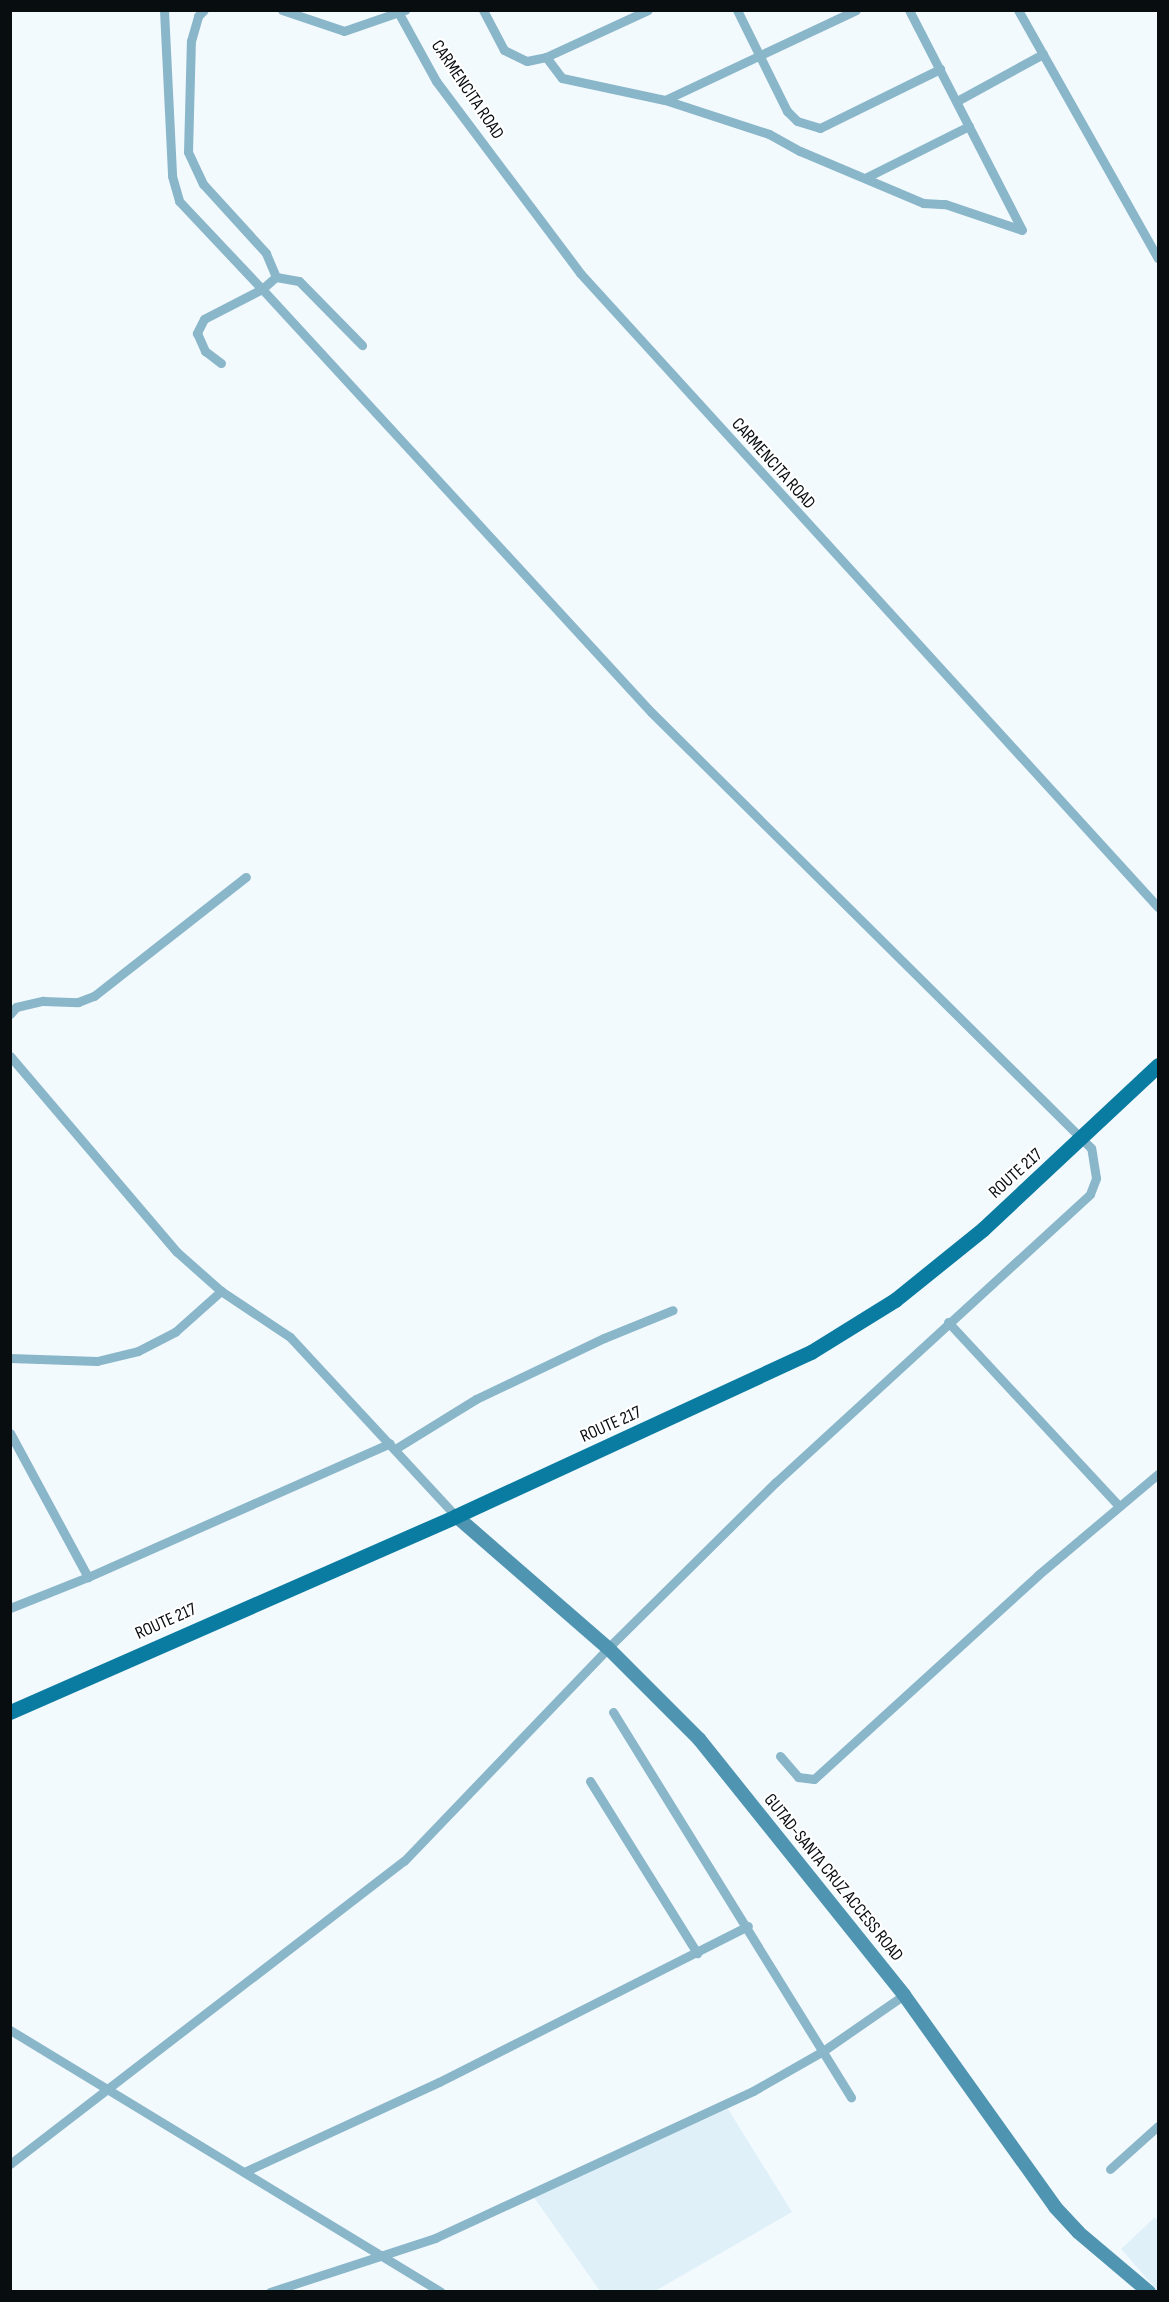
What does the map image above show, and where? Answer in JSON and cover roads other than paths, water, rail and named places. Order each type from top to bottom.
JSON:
[{"type":"main road","name":"ROUTE 217","points":[[10,1712],[456,1516],[811,1352],[904,1293],[983,1229],[1081,1140],[1158,1065]]},
{"type":"main road","name":"GUTAD-SANTA CRUZ ACCESS ROAD","points":[[456,1516],[608,1648],[699,1739],[904,1995],[1055,2207],[1078,2232],[1149,2292]]},
{"type":"street","points":[[10,2164],[404,1861],[608,1648],[776,1482],[1090,1194],[1096,1178],[1091,1148],[651,712],[179,201],[172,176],[164,10]]},
{"type":"street","points":[[204,10],[198,16],[191,40],[188,152],[203,184],[266,253],[276,277]]},
{"type":"street","points":[[282,10],[344,31],[400,12]]},
{"type":"street","points":[[483,10],[504,50],[527,61],[546,57],[648,10]]},
{"type":"street","points":[[737,10],[787,111],[797,121],[820,128],[940,69]]},
{"type":"street","points":[[665,100],[759,58],[856,10]]},
{"type":"street","points":[[546,57],[562,78],[665,100],[769,134],[800,152],[867,177],[879,186],[903,191],[923,203],[945,204],[1022,230],[909,10]]},
{"type":"street","points":[[1018,10],[1158,258]]},
{"type":"street","name":"CARMENCITA ROAD","points":[[400,12],[436,81],[579,273],[1158,907]]},
{"type":"street","points":[[957,101],[1043,54]]},
{"type":"street","points":[[867,177],[969,126]]},
{"type":"street","points":[[221,363],[205,351],[197,333],[204,320],[262,289],[276,277]]},
{"type":"street","points":[[276,277],[299,281],[362,345]]},
{"type":"street","points":[[10,1014],[16,1006],[43,1001],[78,1002],[94,996],[246,877]]},
{"type":"street","points":[[10,1056],[177,1251],[221,1291],[290,1337],[456,1516]]},
{"type":"street","points":[[10,1358],[97,1361],[146,1349],[175,1332],[221,1291]]},
{"type":"street","points":[[11,1607],[88,1577],[392,1446],[476,1399],[673,1310]]},
{"type":"street","points":[[948,1322],[1119,1506]]},
{"type":"street","points":[[10,1433],[88,1577]]},
{"type":"street","points":[[780,1756],[798,1777],[814,1779],[1119,1506],[1158,1474]]},
{"type":"street","points":[[613,1712],[748,1926],[851,2097]]},
{"type":"street","points":[[590,1781],[697,1953]]},
{"type":"street","points":[[244,2172],[439,2082],[748,1926]]},
{"type":"street","points":[[270,2292],[435,2238],[753,2091],[823,2051],[904,1995]]},
{"type":"street","points":[[10,2031],[441,2292]]},
{"type":"street","points":[[1110,2169],[1158,2126]]}]
